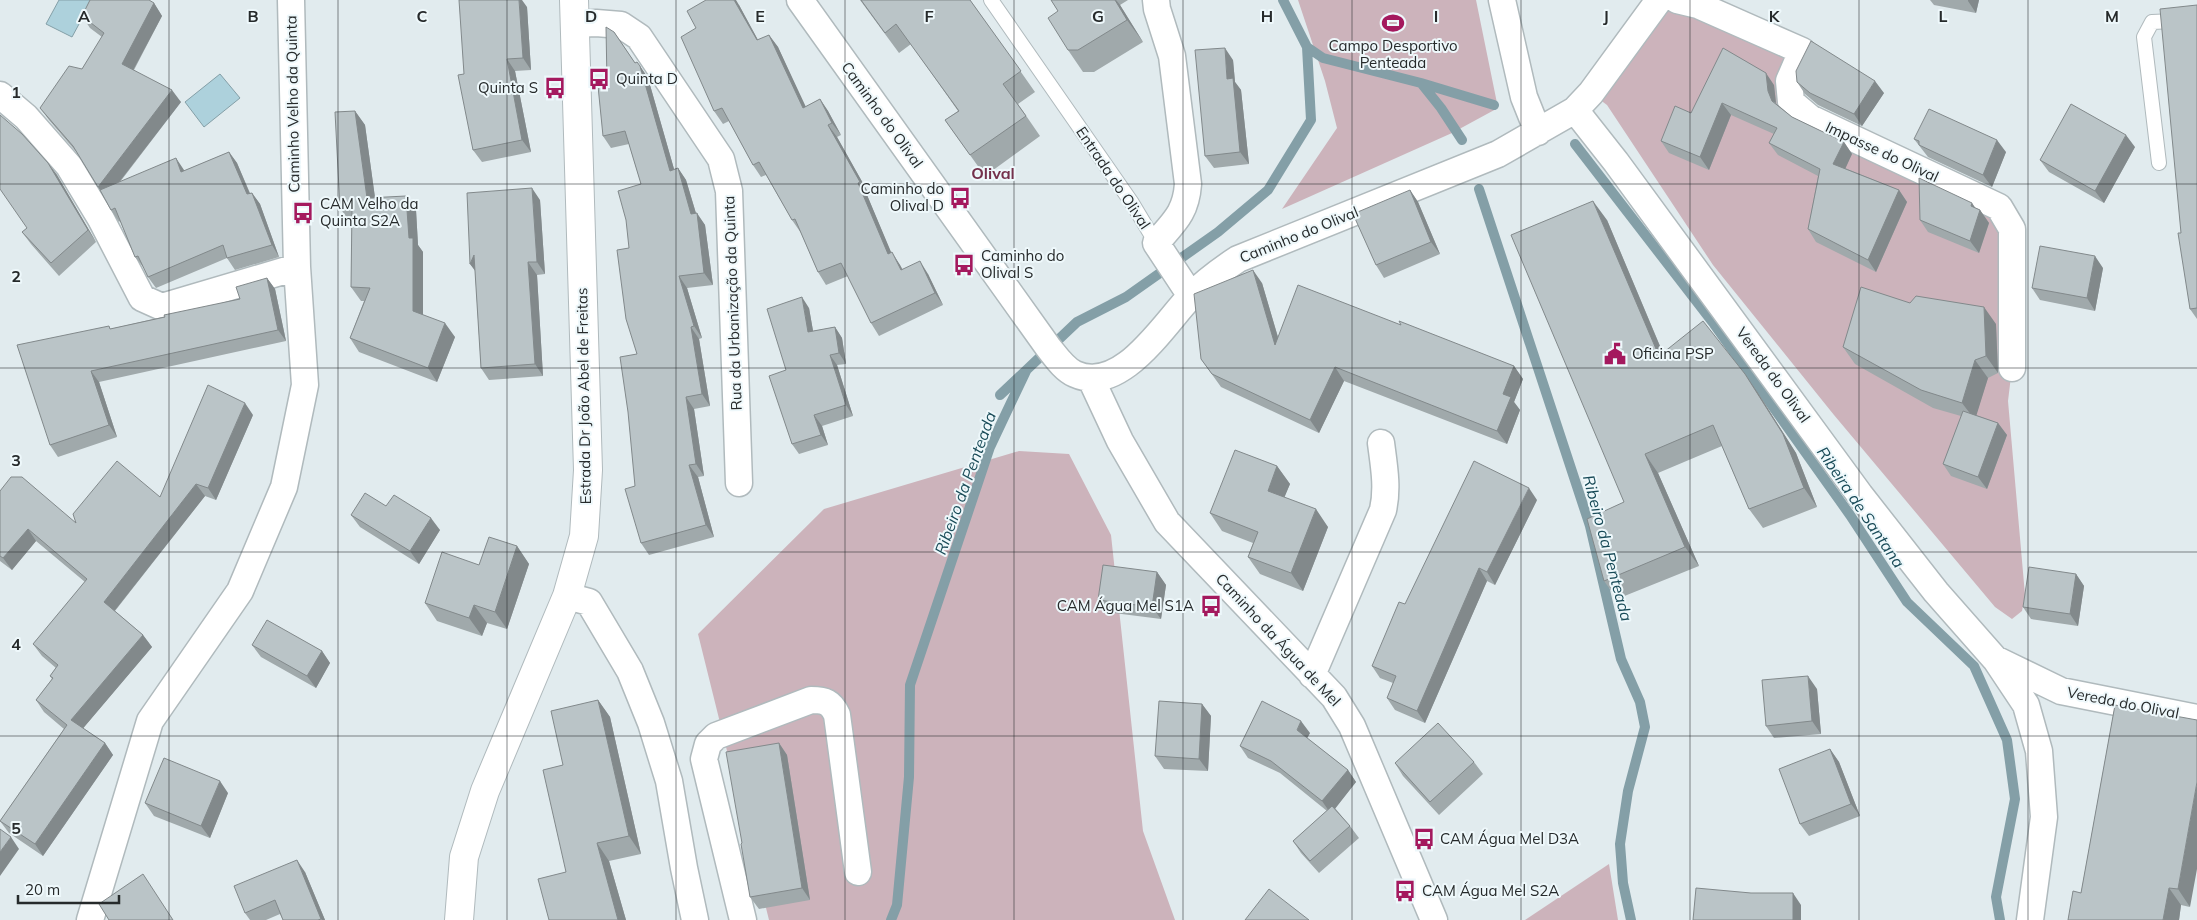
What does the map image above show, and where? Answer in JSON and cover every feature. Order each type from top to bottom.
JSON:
[{"type":"street","name":"Caminho Velho da Quinta","points":[[90,920],[150,721],[240,591],[284,487],[305,385],[298,267],[291,0]]},
{"type":"street","name":"Caminho do Olival","points":[[800,0],[1034,329],[1062,364],[1074,374],[1091,379],[1112,374],[1133,361],[1191,296],[1213,276],[1238,259],[1498,154],[1575,110],[1591,93],[1658,0]]},
{"type":"street","name":"Entrada do Olival","points":[[1156,0],[1157,9],[1172,56],[1188,184],[1187,202],[1176,220],[1156,243]]},
{"type":"street","points":[[1502,0],[1524,97],[1538,132]]},
{"type":"street","name":"Impasse do Olival","points":[[1677,0],[1698,5],[1802,51],[1789,81],[1791,102],[1810,118],[1999,207],[2012,229],[2012,368]]},
{"type":"street","name":"Rua da Urbanização da Quinta","points":[[574,12],[596,23],[621,25],[639,37],[721,159],[729,191],[739,483]]},
{"type":"street","name":"Estrada Dr João Abel de Freitas","points":[[459,920],[464,857],[485,791],[567,596],[584,536],[588,470],[574,12]]},
{"type":"street","points":[[0,95],[26,117],[69,166],[101,219],[142,298],[162,307],[298,267]]},
{"type":"street","name":"Vereda do Olival","points":[[1575,110],[1616,162],[1860,495],[1936,592],[1995,659],[2026,705],[2039,751],[2044,818],[2030,920]]},
{"type":"street","points":[[1156,243],[1191,296]]},
{"type":"street","name":"Caminho da Água de Mel","points":[[1091,379],[1120,441],[1167,522],[1334,697],[1352,726],[1434,920]]},
{"type":"street","points":[[1312,675],[1383,510],[1386,485],[1381,443]]},
{"type":"street","points":[[567,596],[589,602],[630,671],[648,714],[669,781],[695,920]]},
{"type":"street","name":"Vereda do Olival","points":[[1995,659],[2060,692],[2197,718]]},
{"type":"street","points":[[743,920],[704,759],[708,744],[716,736],[811,700],[822,700],[832,704],[837,715],[858,872]]},
{"type":"lane","name":"Entrada do Olival","points":[[991,0],[1132,203],[1156,243]]},
{"type":"lane","points":[[2159,164],[2144,37],[2152,22],[2197,20]]},
{"type":"shaded area","points":[[1298,0],[1476,0],[1498,108],[1452,133],[1282,209],[1337,128],[1325,81]]},
{"type":"shaded area","points":[[1659,0],[1802,51],[1791,102],[1999,207],[2012,368],[2008,401],[2025,595],[2022,611],[2012,619],[1995,607],[1834,415],[1713,265],[1607,105],[1591,93]]},
{"type":"shaded area","points":[[1019,451],[1069,454],[1111,535],[1143,831],[1175,920],[769,920],[698,634],[824,509]]},
{"type":"shaded area","points":[[1609,864],[1618,920],[1525,920]]},
{"type":"water","points":[[59,0],[92,0],[72,37],[46,24]]},
{"type":"water","points":[[220,74],[240,98],[204,127],[185,102]]},
{"type":"building","points":[[90,0],[149,0],[154,3],[122,64],[172,90],[98,187],[73,146],[40,108],[69,66],[82,69],[104,33],[82,16]]},
{"type":"building","points":[[459,0],[519,0],[523,58],[507,59],[522,140],[473,150],[458,75],[464,74]]},
{"type":"building","points":[[706,0],[734,0],[757,40],[769,35],[803,108],[820,99],[832,123],[828,125],[860,182],[858,183],[888,254],[892,252],[901,270],[920,261],[935,293],[871,323],[841,263],[818,272],[795,219],[792,220],[759,162],[753,165],[722,108],[714,111],[681,37],[696,28],[687,11]]},
{"type":"building","points":[[861,0],[970,0],[1021,71],[1003,84],[1026,116],[970,155],[945,120],[959,111],[896,24],[885,33]]},
{"type":"building","points":[[1051,0],[1115,0],[1127,20],[1078,50],[1068,50],[1048,18],[1058,11]]},
{"type":"building","points":[[2197,5],[2197,308],[2190,309],[2178,233],[2181,233],[2160,9]]},
{"type":"building","points":[[606,27],[614,32],[635,63],[637,62],[640,66],[670,171],[678,168],[691,214],[697,213],[704,273],[679,276],[694,326],[691,327],[702,394],[686,397],[696,464],[689,465],[706,525],[641,543],[625,489],[635,486],[628,412],[620,357],[637,354],[626,319],[617,250],[629,248],[626,220],[618,191],[641,184],[625,131],[603,136],[598,86],[607,83]]},
{"type":"building","points":[[1811,41],[1875,81],[1854,114],[1810,93],[1797,82],[1796,71]]},
{"type":"building","points":[[1225,48],[1227,79],[1233,78],[1240,152],[1205,156],[1195,50]]},
{"type":"building","points":[[1723,48],[1766,73],[1768,91],[1772,101],[1792,117],[1844,142],[1833,164],[1899,190],[1868,260],[1808,229],[1820,169],[1769,143],[1777,128],[1722,103],[1700,157],[1661,141],[1675,106],[1691,113]]},
{"type":"building","points":[[2071,104],[2126,135],[2095,191],[2040,160]]},
{"type":"building","points":[[1929,109],[1997,140],[1983,175],[1919,145],[1919,141],[1914,139]]},
{"type":"building","points":[[355,111],[367,198],[406,196],[409,238],[413,238],[413,311],[445,323],[428,368],[350,338],[370,288],[351,287],[352,207],[340,208],[335,112]]},
{"type":"building","points":[[0,115],[22,134],[48,163],[88,230],[51,263],[22,232],[27,228],[0,189]]},
{"type":"building","points":[[229,152],[247,194],[252,193],[272,245],[227,258],[223,245],[148,277],[138,256],[135,257],[115,208],[111,210],[100,190],[176,158],[181,172]]},
{"type":"building","points":[[1919,178],[1972,203],[1971,206],[1980,210],[1970,241],[1920,220]]},
{"type":"building","points":[[532,188],[537,262],[528,262],[535,364],[481,368],[474,255],[470,264],[467,193]]},
{"type":"building","points":[[1410,190],[1431,242],[1376,265],[1353,214]]},
{"type":"building","points":[[1593,201],[1659,356],[1703,321],[1745,374],[1783,434],[1804,488],[1749,509],[1713,425],[1645,454],[1685,547],[1604,581],[1587,519],[1624,502],[1511,235]]},
{"type":"building","points":[[2040,246],[2095,256],[2087,298],[2032,288]]},
{"type":"building","points":[[1253,270],[1275,345],[1298,285],[1401,325],[1399,321],[1514,366],[1503,394],[1511,397],[1497,431],[1335,367],[1310,420],[1212,374],[1201,359],[1194,294]]},
{"type":"building","points":[[267,278],[278,330],[91,371],[109,425],[50,445],[17,345],[109,326],[110,329],[240,299],[236,287]]},
{"type":"building","points":[[1861,287],[1910,303],[1916,296],[1984,307],[1986,356],[1975,360],[1962,403],[1921,390],[1843,347]]},
{"type":"building","points":[[802,297],[808,332],[835,327],[839,353],[830,355],[846,405],[814,415],[821,435],[792,444],[769,376],[786,370],[767,309]]},
{"type":"building","points":[[208,385],[245,403],[208,488],[196,484],[104,602],[143,635],[71,720],[105,743],[35,844],[0,821],[67,725],[36,700],[53,678],[50,676],[58,665],[33,644],[87,579],[28,529],[3,558],[0,556],[0,491],[11,477],[22,477],[76,523],[73,514],[117,461],[160,497]]},
{"type":"building","points":[[1963,411],[1998,423],[1978,477],[1943,464]]},
{"type":"building","points":[[1235,450],[1277,466],[1268,491],[1316,509],[1291,573],[1248,557],[1258,532],[1210,513]]},
{"type":"building","points":[[1474,461],[1529,488],[1487,572],[1479,568],[1417,711],[1387,698],[1396,676],[1372,666],[1399,602],[1405,604]]},
{"type":"building","points":[[365,493],[386,506],[394,495],[431,518],[410,551],[351,515]]},
{"type":"building","points":[[489,537],[517,546],[495,612],[474,605],[469,618],[425,603],[442,552],[479,565]]},
{"type":"building","points":[[1103,565],[1157,572],[1152,607],[1098,600]]},
{"type":"building","points":[[2029,567],[2076,574],[2070,614],[2023,607]]},
{"type":"building","points":[[267,620],[322,651],[307,676],[252,645]]},
{"type":"building","points":[[1808,676],[1812,721],[1766,726],[1762,680]]},
{"type":"building","points":[[598,700],[629,836],[597,843],[618,920],[549,920],[538,879],[566,872],[543,770],[563,765],[551,711]]},
{"type":"building","points":[[1159,701],[1202,704],[1199,759],[1155,756]]},
{"type":"building","points":[[1262,701],[1301,721],[1297,730],[1348,770],[1322,801],[1271,761],[1240,746]]},
{"type":"building","points":[[2115,705],[2197,720],[2197,782],[2178,889],[2169,888],[2163,920],[2068,920],[2073,891],[2081,893]]},
{"type":"building","points":[[1438,723],[1474,762],[1430,802],[1395,763]]},
{"type":"building","points":[[779,743],[802,888],[750,897],[726,752]]},
{"type":"building","points":[[1830,749],[1851,804],[1800,824],[1779,769]]},
{"type":"building","points":[[164,758],[220,781],[201,826],[145,803]]},
{"type":"building","points":[[1332,806],[1350,826],[1310,861],[1293,841]]},
{"type":"building","points":[[0,829],[11,837],[0,852]]},
{"type":"building","points":[[297,860],[321,919],[283,920],[275,900],[245,913],[234,886]]},
{"type":"building","points":[[143,874],[173,920],[109,920],[99,904]]},
{"type":"building","points":[[1696,888],[1751,893],[1793,893],[1793,920],[1693,920]]},
{"type":"building","points":[[1269,889],[1309,920],[1245,920]]},
{"type":"waterway","name":"Ribeiro da Penteada","points":[[891,920],[897,905],[909,777],[910,685],[990,447],[1026,371],[1000,395],[1077,322],[1126,297],[1218,232],[1268,190],[1311,120],[1307,47],[1283,0]]},
{"type":"waterway","name":"Ribeiro da Penteada","points":[[1307,47],[1323,58],[1421,83],[1441,108],[1462,140]]},
{"type":"waterway","name":"Ribeira de Santana","points":[[1421,83],[1494,105]]},
{"type":"waterway","name":"Ribeira de Santana","points":[[1575,144],[1714,324],[1850,515],[1907,602],[1974,666],[2007,740],[2015,799],[1996,897],[2000,920]]},
{"type":"waterway","name":"Ribeiro da Penteada","points":[[1479,189],[1590,526],[1621,659],[1640,702],[1645,727],[1628,791],[1620,844],[1623,883],[1631,920]]},
{"type":"place","name":"Campo Desportivo Penteada","points":[[1393,23]]},
{"type":"place","name":"Quinta D","points":[[599,79]]},
{"type":"place","name":"Quinta S","points":[[555,88]]},
{"type":"place","name":"Caminho do Olival D","points":[[960,198]]},
{"type":"place","name":"CAM Velho da Quinta S2A","points":[[303,213]]},
{"type":"place","name":"Caminho do Olival S","points":[[964,265]]},
{"type":"place","name":"Oficina PSP","points":[[1615,354]]},
{"type":"place","name":"CAM Água Mel S1A","points":[[1211,606]]},
{"type":"place","name":"CAM Água Mel D3A","points":[[1424,839]]},
{"type":"place","name":"CAM Água Mel S2A","points":[[1405,891]]},
{"type":"district","name":"Olival","points":[[993,173]]}]
